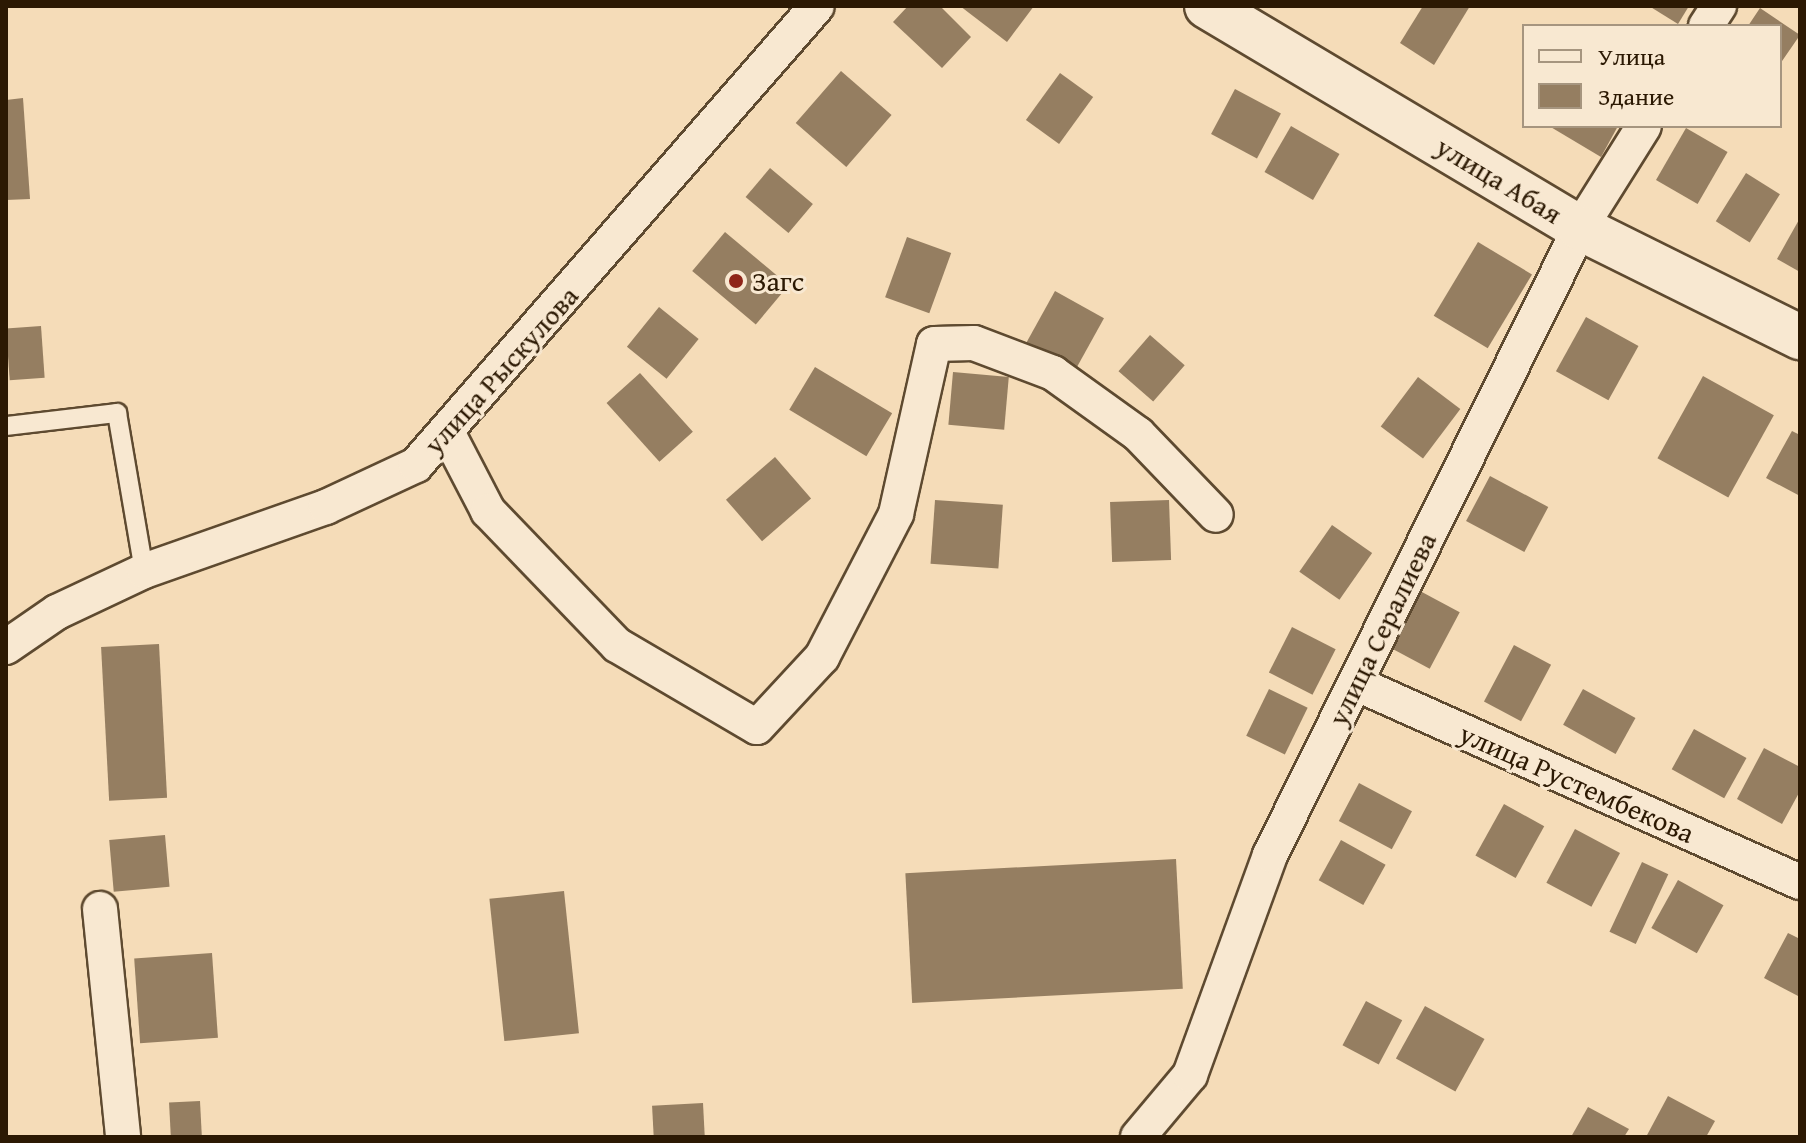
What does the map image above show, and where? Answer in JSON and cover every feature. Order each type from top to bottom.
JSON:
[{"type":"street","name":"улица Рыскулова","points":[[6,647],[57,612],[144,571],[326,507],[416,465],[448,434],[817,6]]},
{"type":"street","name":"улица Абая","points":[[1207,6],[1580,228],[1800,337]]},
{"type":"street","points":[[1707,24],[1719,6]]},
{"type":"street","name":"улица Сералиева","points":[[1138,1137],[1190,1075],[1270,855],[1580,228],[1643,128]]},
{"type":"street","points":[[448,434],[488,511],[617,645],[757,727],[822,657],[896,514],[934,344],[974,343],[1053,373],[1138,434],[1216,515]]},
{"type":"street","name":"улица Рустембекова","points":[[1355,683],[1800,882]]},
{"type":"street","points":[[100,909],[123,1137]]},
{"type":"lane","points":[[6,426],[117,413],[144,571]]},
{"type":"building","points":[[908,6],[940,6],[971,37],[942,68],[893,22]]},
{"type":"building","points":[[960,6],[1034,6],[1007,42]]},
{"type":"building","points":[[1423,6],[1470,6],[1434,65],[1400,43]]},
{"type":"building","points":[[1649,6],[1689,6],[1678,24]]},
{"type":"building","points":[[1760,8],[1800,35],[1782,61],[1782,24],[1749,24]]},
{"type":"building","points":[[841,71],[892,115],[846,167],[796,123]]},
{"type":"building","points":[[1060,73],[1093,97],[1059,144],[1026,120]]},
{"type":"building","points":[[1235,89],[1281,113],[1257,158],[1211,134]]},
{"type":"building","points":[[23,98],[30,199],[6,200],[6,100]]},
{"type":"building","points":[[1291,126],[1339,154],[1313,200],[1264,172]]},
{"type":"building","points":[[1552,128],[1617,128],[1601,157]]},
{"type":"building","points":[[1686,128],[1728,152],[1698,204],[1656,180]]},
{"type":"building","points":[[770,168],[813,204],[788,233],[746,197]]},
{"type":"building","points":[[1746,173],[1780,194],[1750,243],[1716,221]]},
{"type":"building","points":[[1800,218],[1800,272],[1777,259]]},
{"type":"building","points":[[725,232],[789,285],[756,324],[692,271]]},
{"type":"building","points":[[907,237],[951,253],[929,313],[885,297]]},
{"type":"building","points":[[1478,242],[1532,274],[1488,348],[1434,316]]},
{"type":"building","points":[[1055,291],[1104,318],[1075,371],[1026,343]]},
{"type":"building","points":[[659,307],[699,339],[667,379],[627,347]]},
{"type":"building","points":[[1586,317],[1638,346],[1608,400],[1556,371]]},
{"type":"building","points":[[41,326],[45,378],[10,380],[6,328]]},
{"type":"building","points":[[1150,335],[1185,365],[1153,401],[1119,371]]},
{"type":"building","points":[[815,367],[892,413],[866,456],[789,410]]},
{"type":"building","points":[[953,372],[1009,377],[1004,430],[948,425]]},
{"type":"building","points":[[640,373],[693,432],[659,462],[607,403]]},
{"type":"building","points":[[1703,376],[1774,415],[1728,497],[1657,458]]},
{"type":"building","points":[[1418,377],[1460,409],[1423,458],[1381,427]]},
{"type":"building","points":[[1792,431],[1800,435],[1800,496],[1766,478]]},
{"type":"building","points":[[775,457],[811,499],[762,541],[726,500]]},
{"type":"building","points":[[1490,476],[1548,507],[1524,552],[1466,521]]},
{"type":"building","points":[[935,500],[1003,505],[998,569],[931,564]]},
{"type":"building","points":[[1169,500],[1171,560],[1112,562],[1110,502]]},
{"type":"building","points":[[1332,525],[1372,553],[1339,600],[1299,572]]},
{"type":"building","points":[[1420,591],[1460,612],[1430,669],[1390,648]]},
{"type":"building","points":[[1292,627],[1336,649],[1313,695],[1269,672]]},
{"type":"building","points":[[159,644],[167,798],[109,801],[101,647]]},
{"type":"building","points":[[1514,645],[1551,665],[1521,721],[1484,702]]},
{"type":"building","points":[[1269,689],[1308,708],[1285,755],[1246,736]]},
{"type":"building","points":[[1583,689],[1635,718],[1616,754],[1563,725]]},
{"type":"building","points":[[1694,729],[1746,758],[1724,798],[1672,769]]},
{"type":"building","points":[[1764,748],[1800,767],[1800,791],[1782,824],[1737,799]]},
{"type":"building","points":[[1359,783],[1412,811],[1392,849],[1339,821]]},
{"type":"building","points":[[1504,804],[1544,826],[1516,878],[1475,856]]},
{"type":"building","points":[[1575,829],[1620,853],[1591,907],[1546,883]]},
{"type":"building","points":[[165,835],[170,887],[114,892],[109,840]]},
{"type":"building","points":[[1341,840],[1386,865],[1363,905],[1319,880]]},
{"type":"building","points":[[1176,859],[1183,989],[912,1003],[905,873]]},
{"type":"building","points":[[1642,862],[1668,874],[1636,944],[1609,932]]},
{"type":"building","points":[[1678,880],[1723,905],[1697,953],[1651,928]]},
{"type":"building","points":[[564,891],[579,1033],[504,1041],[489,899]]},
{"type":"building","points":[[1788,933],[1800,939],[1800,997],[1764,978]]},
{"type":"building","points":[[212,953],[218,1038],[140,1043],[134,958]]},
{"type":"building","points":[[1366,1001],[1402,1020],[1379,1064],[1343,1045]]},
{"type":"building","points":[[1425,1006],[1484,1039],[1455,1091],[1396,1058]]},
{"type":"building","points":[[1668,1096],[1715,1121],[1706,1137],[1646,1137]]},
{"type":"building","points":[[200,1101],[202,1137],[171,1137],[169,1103]]},
{"type":"building","points":[[703,1103],[705,1137],[654,1137],[652,1106]]},
{"type":"building","points":[[1588,1107],[1629,1129],[1624,1137],[1571,1137]]},
{"type":"place","name":"Загс","points":[[736,281]]}]
